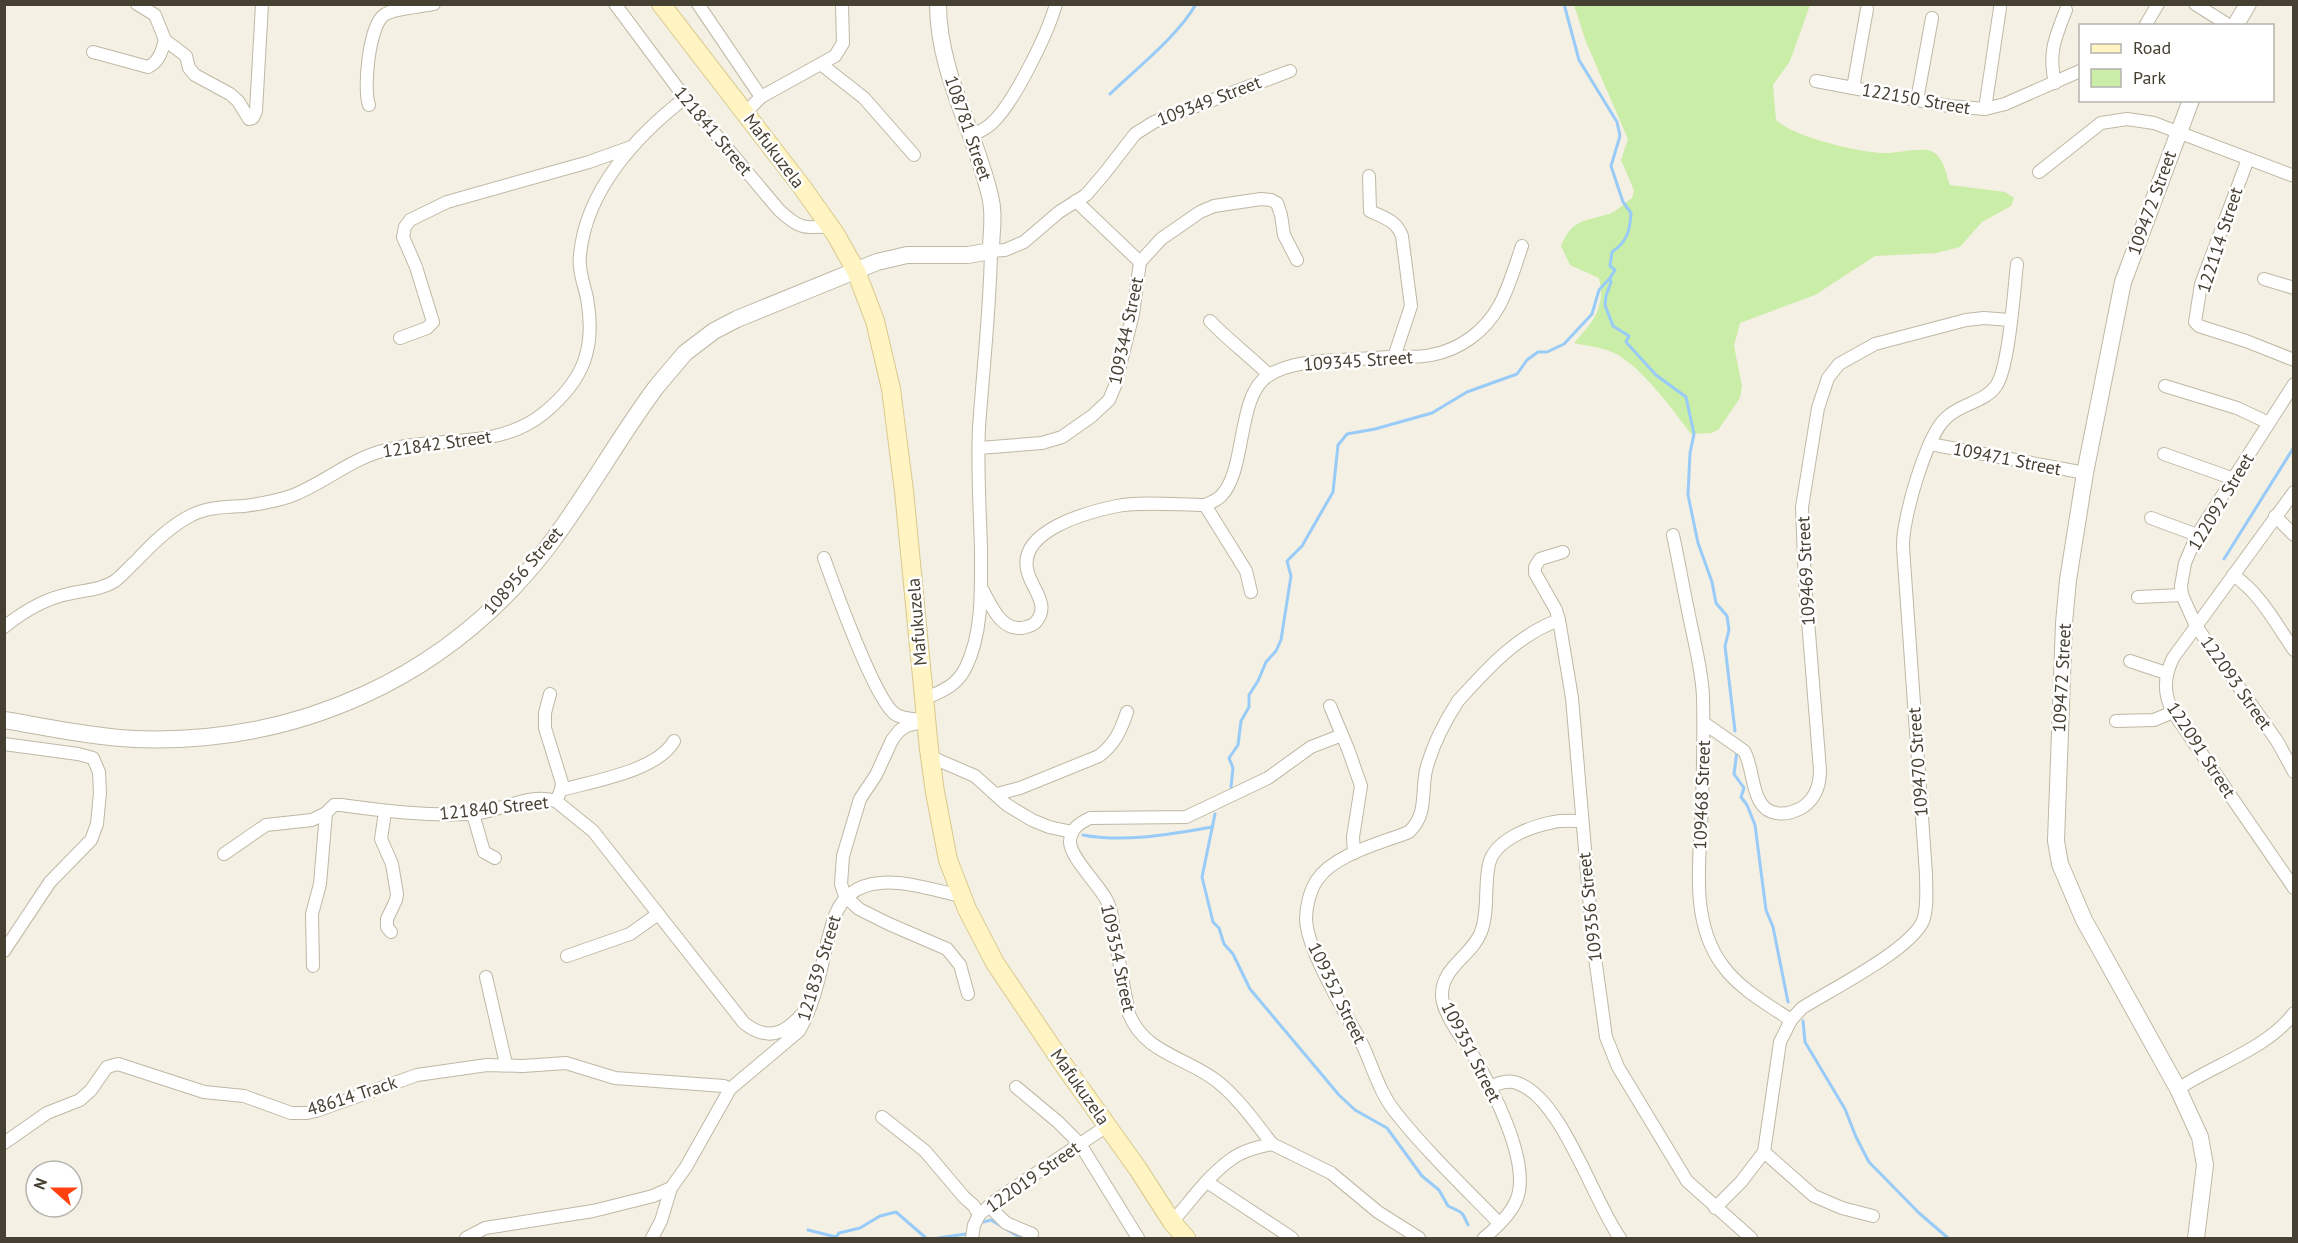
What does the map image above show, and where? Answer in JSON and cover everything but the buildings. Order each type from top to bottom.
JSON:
[{"type":"main road","name":"Mafukuzela","points":[[661,4],[830,226],[856,271],[875,321],[891,389],[904,491],[930,757],[946,850],[961,896],[976,931],[995,963],[1138,1169],[1172,1222],[1186,1239]]},
{"type":"street","points":[[137,4],[155,15],[165,40],[186,56],[189,68],[195,75],[230,94],[238,101],[249,119],[253,118],[256,111],[262,4]]},
{"type":"street","points":[[369,105],[366,98],[366,84],[370,49],[378,21],[387,14],[434,4]]},
{"type":"street","name":"121841 Street","points":[[615,4],[685,98],[790,220],[804,228],[830,226]]},
{"type":"street","points":[[698,4],[761,97]]},
{"type":"street","points":[[745,113],[761,97],[835,56],[843,44],[842,4]]},
{"type":"street","name":"108781 Street","points":[[938,4],[943,54],[972,135],[991,198],[994,221],[992,251]]},
{"type":"street","points":[[972,135],[984,129],[1001,113],[1046,33],[1056,4]]},
{"type":"street","points":[[2146,24],[2158,4]]},
{"type":"street","points":[[2195,4],[2227,24]]},
{"type":"street","points":[[2236,24],[2248,4]]},
{"type":"street","points":[[1985,110],[2000,8]]},
{"type":"street","points":[[1852,88],[1867,9]]},
{"type":"street","points":[[2055,83],[2051,53],[2066,10]]},
{"type":"street","points":[[1917,99],[1932,18]]},
{"type":"street","points":[[93,52],[148,67],[158,59],[165,40]]},
{"type":"street","points":[[822,65],[864,98],[914,155]]},
{"type":"street","name":"109349 Street","points":[[856,271],[877,262],[907,255],[968,255],[1016,247],[1094,187],[1135,134],[1154,122],[1290,71]]},
{"type":"street","name":"122150 Street","points":[[1816,81],[1949,106],[1985,110],[2005,104],[2079,71]]},
{"type":"street","name":"121842 Street","points":[[4,627],[44,601],[105,585],[115,580],[157,540],[193,514],[205,510],[271,502],[311,487],[351,463],[378,452],[409,445],[493,437],[521,429],[544,413],[567,391],[581,371],[587,356],[590,324],[579,265],[581,247],[593,208],[602,189],[633,146],[646,131],[685,98]]},
{"type":"street","name":"109472 Street","points":[[2190,102],[2123,282],[2085,473],[2068,580],[2064,623],[2056,788],[2056,840],[2060,864],[2084,920],[2178,1089],[2200,1137],[2205,1165],[2196,1239]]},
{"type":"street","points":[[2039,172],[2102,123],[2127,119],[2154,123],[2178,131],[2294,176]]},
{"type":"street","points":[[400,338],[427,328],[433,322],[416,267],[403,237],[405,227],[410,220],[463,197],[589,162],[633,146]]},
{"type":"street","name":"122114 Street","points":[[2248,159],[2201,284],[2195,322],[2199,326],[2294,360]]},
{"type":"street","points":[[1369,176],[1370,211],[1391,220],[1399,228],[1402,236],[1411,295],[1411,306],[1394,357]]},
{"type":"street","points":[[1077,201],[1140,262],[1161,239],[1200,212],[1214,206],[1261,199],[1271,200],[1277,203],[1284,235],[1297,260]]},
{"type":"street","name":"109345 Street","points":[[1269,375],[1296,366],[1326,360],[1433,355],[1464,343],[1491,318],[1500,304],[1522,246]]},
{"type":"street","points":[[924,699],[960,679],[975,645],[981,588],[979,448],[992,251]]},
{"type":"street","name":"109344 Street","points":[[979,448],[1042,443],[1062,437],[1092,416],[1109,400],[1129,334],[1140,262]]},
{"type":"street","name":"109470 Street","points":[[1715,1208],[1741,1182],[1764,1152],[1777,1053],[1782,1035],[1791,1020],[1802,1008],[1909,939],[1923,920],[1926,874],[1903,539],[1912,496],[1930,444],[1944,419],[1986,395],[1995,387],[2002,371],[2017,264]]},
{"type":"street","name":"108956 Street","points":[[4,720],[134,739],[239,734],[308,718],[350,701],[416,668],[447,647],[481,619],[519,582],[547,548],[644,404],[684,353],[714,331],[737,319],[856,271]]},
{"type":"street","points":[[2264,279],[2294,288]]},
{"type":"street","name":"109469 Street","points":[[1704,723],[1744,750],[1756,793],[1762,805],[1769,811],[1780,814],[1794,811],[1814,796],[1820,777],[1820,762],[1805,583],[1803,507],[1818,408],[1828,378],[1839,364],[1875,344],[1966,320],[1983,318],[2010,320]]},
{"type":"street","points":[[981,588],[1001,621],[1008,626],[1029,627],[1035,623],[1042,607],[1041,598],[1028,573],[1027,558],[1034,541],[1044,532],[1055,526],[1119,506],[1205,505],[1221,496],[1233,472],[1252,400],[1257,388],[1269,375],[1210,321]]},
{"type":"street","name":"122092 Street","points":[[2196,626],[2182,595],[2182,574],[2190,549],[2294,384]]},
{"type":"street","points":[[2165,386],[2237,408],[2269,423]]},
{"type":"street","name":"109471 Street","points":[[1930,444],[2085,473]]},
{"type":"street","points":[[2164,454],[2234,479]]},
{"type":"street","points":[[2130,661],[2166,673],[2173,658],[2294,492]]},
{"type":"street","points":[[1205,505],[1246,571],[1251,592]]},
{"type":"street","points":[[2275,516],[2294,535]]},
{"type":"street","points":[[2151,518],[2198,535]]},
{"type":"street","name":"109468 Street","points":[[1674,535],[1700,664],[1704,723],[1699,886],[1707,934],[1722,965],[1736,980],[1791,1020]]},
{"type":"street","name":"109356 Street","points":[[1563,552],[1540,559],[1535,567],[1535,573],[1556,610],[1559,620],[1572,698],[1581,821],[1602,1014],[1609,1049],[1687,1181],[1751,1239]]},
{"type":"street","points":[[824,558],[858,645],[888,706],[900,717],[926,721]]},
{"type":"street","points":[[2234,575],[2251,590],[2294,650]]},
{"type":"street","points":[[2138,597],[2182,595]]},
{"type":"street","name":"109352 Street","points":[[1499,1223],[1436,1158],[1396,1113],[1382,1092],[1363,1047],[1313,949],[1306,918],[1316,882],[1323,872],[1354,853],[1409,832],[1416,826],[1424,807],[1425,776],[1429,762],[1458,701],[1522,638],[1559,620]]},
{"type":"street","name":"122093 Street","points":[[2196,626],[2277,741],[2294,772]]},
{"type":"street","name":"122091 Street","points":[[2166,673],[2166,693],[2173,712],[2294,888]]},
{"type":"street","points":[[550,694],[545,713],[545,728],[562,783],[559,795]]},
{"type":"street","points":[[1330,706],[1360,786],[1353,837],[1354,853]]},
{"type":"street","points":[[997,794],[1020,788],[1099,756],[1108,750],[1119,735],[1127,712]]},
{"type":"street","points":[[2116,721],[2154,720],[2173,712]]},
{"type":"street","points":[[926,721],[906,726],[899,731],[892,740],[876,775],[860,799],[840,871],[840,884],[846,897],[860,909],[947,949],[960,964],[968,994]]},
{"type":"street","points":[[930,757],[975,776],[1007,805],[1032,820],[1049,827],[1072,832],[1078,824],[1090,818],[1186,817],[1268,778],[1311,747],[1342,735]]},
{"type":"street","points":[[559,795],[651,762],[670,750],[674,741]]},
{"type":"street","points":[[4,744],[78,754],[93,759],[99,772],[100,793],[97,824],[91,840],[50,882],[4,951]]},
{"type":"street","name":"121840 Street","points":[[326,813],[334,805],[341,805],[385,812],[428,815],[473,814],[559,795],[593,831],[727,1003],[751,1029],[764,1033],[781,1032],[793,1025],[810,1005]]},
{"type":"street","points":[[385,812],[381,839],[392,864],[397,894],[387,919],[387,927],[391,932]]},
{"type":"street","points":[[224,854],[266,825],[312,820],[326,813]]},
{"type":"street","points":[[313,966],[312,914],[320,884],[326,813]]},
{"type":"street","points":[[473,814],[484,852],[495,858]]},
{"type":"street","name":"109351 Street","points":[[1484,1239],[1517,1199],[1520,1186],[1518,1162],[1506,1120],[1490,1086],[1444,1007],[1442,997],[1444,985],[1449,971],[1481,933],[1492,854],[1508,840],[1539,827],[1555,822],[1581,821]]},
{"type":"street","name":"109354 Street","points":[[1072,832],[1071,850],[1079,864],[1097,883],[1108,902],[1129,1014],[1134,1028],[1145,1040],[1215,1080],[1231,1093],[1272,1144]]},
{"type":"street","name":"121839 Street","points":[[651,1239],[662,1221],[671,1188],[686,1167],[730,1089],[793,1037],[804,1022],[837,908],[846,897],[853,891],[869,885],[890,882],[961,896]]},
{"type":"street","points":[[567,956],[630,934],[658,914]]},
{"type":"street","points":[[486,977],[506,1064]]},
{"type":"street","points":[[2178,1089],[2200,1074],[2279,1030],[2294,1013]]},
{"type":"street","name":"48614 Track","points":[[4,1143],[47,1113],[80,1100],[91,1090],[103,1072],[112,1065],[123,1064],[192,1090],[244,1096],[282,1110],[307,1113],[417,1075],[506,1064],[523,1066],[566,1063],[615,1078],[724,1086],[730,1089]]},
{"type":"street","points":[[1490,1086],[1504,1082],[1516,1082],[1538,1098],[1573,1146],[1601,1206],[1620,1239]]},
{"type":"street","points":[[1016,1087],[1080,1144],[1138,1239]]},
{"type":"street","points":[[882,1117],[925,1151],[974,1206],[979,1215]]},
{"type":"street","name":"122019 Street","points":[[972,1239],[974,1225],[979,1215],[989,1206],[1107,1126]]},
{"type":"street","points":[[1172,1222],[1234,1157],[1251,1149],[1272,1144],[1330,1173],[1378,1212],[1419,1239]]},
{"type":"street","points":[[1764,1152],[1814,1196],[1842,1208],[1874,1216]]},
{"type":"street","points":[[1208,1182],[1292,1239]]},
{"type":"street","points":[[466,1239],[485,1228],[593,1211],[653,1196],[671,1188]]},
{"type":"street","points":[[989,1206],[1006,1223],[1032,1234]]},
{"type":"green space","points":[[1574,5],[1810,5],[1790,61],[1773,85],[1776,120],[1811,138],[1858,150],[1883,153],[1928,150],[1937,155],[1942,162],[1950,185],[2005,192],[2014,198],[2011,206],[1982,222],[1960,247],[1936,253],[1875,256],[1815,295],[1740,323],[1734,346],[1742,386],[1740,398],[1718,430],[1711,433],[1691,434],[1655,388],[1623,358],[1608,350],[1574,343],[1596,314],[1601,289],[1599,278],[1570,265],[1561,246],[1570,230],[1580,222],[1615,211],[1632,198],[1634,190],[1621,160],[1628,139],[1586,42]]},
{"type":"waterway","points":[[1110,94],[1168,40],[1196,4]]},
{"type":"waterway","points":[[1564,4],[1579,60],[1617,122],[1620,136],[1611,166],[1623,202],[1631,213],[1627,236],[1612,252],[1610,266],[1615,270],[1610,278],[1605,305],[1613,326],[1629,336],[1626,342],[1656,375],[1686,397],[1694,434],[1690,453],[1688,495],[1698,543],[1712,582],[1716,603],[1727,616],[1729,630],[1725,646],[1735,731]]},
{"type":"waterway","points":[[1231,787],[1233,768],[1229,758],[1238,745],[1241,721],[1249,707],[1249,695],[1266,662],[1276,651],[1281,640],[1291,576],[1287,561],[1302,546],[1333,492],[1338,445],[1347,434],[1375,429],[1432,413],[1467,392],[1517,374],[1527,360],[1538,352],[1547,352],[1564,344],[1592,314],[1599,290],[1610,278]]},
{"type":"waterway","points":[[2224,559],[2294,447]]},
{"type":"waterway","points":[[1737,751],[1734,774],[1744,788],[1741,797],[1755,825],[1766,910],[1773,927],[1788,1002]]},
{"type":"waterway","points":[[1215,814],[1202,877],[1213,922],[1219,928],[1224,944],[1233,954],[1250,989],[1339,1095],[1355,1110],[1387,1128],[1422,1176],[1439,1190],[1448,1206],[1462,1214],[1468,1225]]},
{"type":"waterway","points":[[1083,835],[1131,838],[1212,827]]},
{"type":"waterway","points":[[1803,1021],[1805,1042],[1845,1109],[1869,1162],[1919,1213],[1948,1238]]},
{"type":"waterway","points":[[808,1230],[836,1237],[839,1233],[860,1228],[880,1216],[896,1212],[926,1238]]},
{"type":"waterway","points":[[983,1222],[991,1220],[1021,1238]]},
{"type":"waterway","points":[[938,1238],[966,1234]]}]
